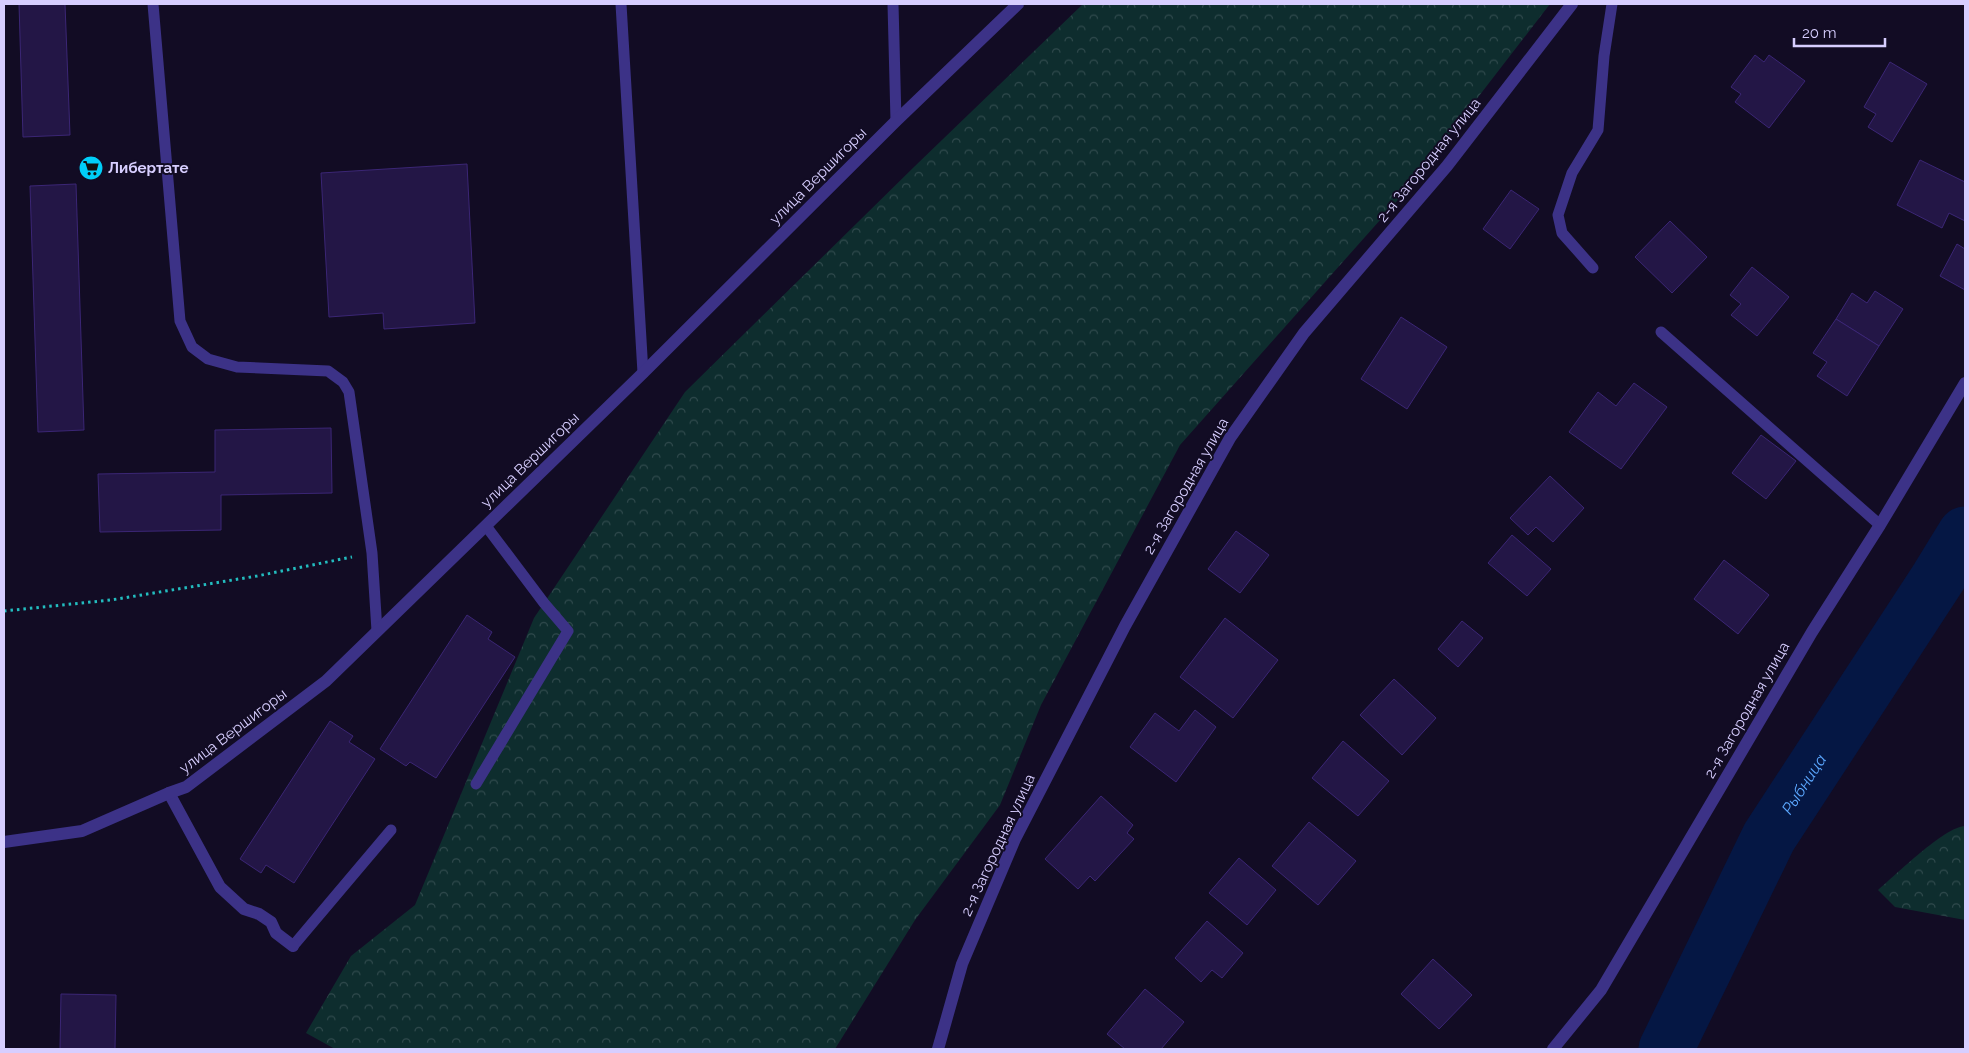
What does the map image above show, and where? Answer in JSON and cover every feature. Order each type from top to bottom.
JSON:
[{"type":"street","name":"улица Вершигоры","points":[[4,842],[82,831],[186,787],[326,681],[643,373],[896,121],[1018,4]]},
{"type":"street","name":"2-я Загородная улица","points":[[938,1049],[962,964],[1015,839],[1125,626],[1230,438],[1304,333],[1447,166],[1572,4]]},
{"type":"street","name":"2-я Загородная улица","points":[[1553,1049],[1601,990],[1812,632],[1880,525],[1965,383]]},
{"type":"street","points":[[169,793],[220,887],[244,909],[259,914],[271,922],[276,933],[293,946]]},
{"type":"lane","points":[[153,4],[180,322],[192,347],[208,360],[237,368],[328,371],[343,382],[349,392],[372,553],[377,631]]},
{"type":"lane","points":[[621,4],[643,373]]},
{"type":"lane","points":[[894,4],[896,121]]},
{"type":"lane","points":[[1593,268],[1562,233],[1558,215],[1572,173],[1598,130],[1604,56],[1612,4]]},
{"type":"lane","points":[[1661,332],[1880,525]]},
{"type":"lane","points":[[476,784],[568,631],[544,603],[486,526]]},
{"type":"lane","points":[[293,946],[391,830]]},
{"type":"path","points":[[4,611],[111,600],[257,576],[372,553]]},
{"type":"green space","points":[[1083,4],[1550,4],[1405,192],[1180,445],[1041,705],[1000,805],[915,920],[835,1049],[335,1049],[306,1033],[351,956],[415,905],[534,618],[685,392]]},
{"type":"green space","points":[[1965,826],[1965,920],[1895,907],[1878,890],[1945,834]]},
{"type":"building","points":[[19,4],[65,4],[70,135],[23,137]]},
{"type":"building","points":[[1755,55],[1764,62],[1769,55],[1805,81],[1769,128],[1735,102],[1741,94],[1731,87]]},
{"type":"building","points":[[1890,62],[1927,84],[1892,142],[1868,127],[1876,114],[1864,107]]},
{"type":"building","points":[[1920,160],[1965,182],[1965,221],[1949,213],[1942,228],[1897,205]]},
{"type":"building","points":[[467,164],[475,323],[384,329],[383,313],[329,317],[321,173]]},
{"type":"building","points":[[76,184],[84,430],[38,432],[30,186]]},
{"type":"building","points":[[1511,190],[1539,209],[1510,249],[1483,229]]},
{"type":"building","points":[[1670,221],[1707,257],[1672,293],[1635,257]]},
{"type":"building","points":[[1957,244],[1965,249],[1965,290],[1940,276]]},
{"type":"building","points":[[1752,267],[1789,297],[1757,336],[1731,315],[1741,304],[1730,295]]},
{"type":"building","points":[[1875,291],[1903,309],[1879,346],[1836,319],[1852,293],[1867,303]]},
{"type":"building","points":[[1401,317],[1447,347],[1407,409],[1361,379]]},
{"type":"building","points":[[1836,319],[1879,346],[1847,396],[1817,376],[1827,362],[1813,353]]},
{"type":"building","points":[[1634,383],[1667,407],[1621,469],[1569,432],[1598,392],[1616,406]]},
{"type":"building","points":[[331,428],[332,493],[221,495],[221,530],[100,532],[98,474],[215,472],[215,430]]},
{"type":"building","points":[[1761,435],[1796,461],[1766,499],[1732,473]]},
{"type":"building","points":[[1550,476],[1584,508],[1553,542],[1536,527],[1528,535],[1510,518]]},
{"type":"building","points":[[1236,531],[1269,555],[1240,593],[1208,569]]},
{"type":"building","points":[[1512,535],[1551,569],[1527,596],[1488,563]]},
{"type":"building","points":[[1724,560],[1769,595],[1738,634],[1694,599]]},
{"type":"building","points":[[467,615],[492,632],[488,639],[515,657],[436,778],[410,762],[406,766],[380,749]]},
{"type":"building","points":[[1225,618],[1278,660],[1233,718],[1180,677]]},
{"type":"building","points":[[1462,621],[1483,638],[1458,667],[1438,649]]},
{"type":"building","points":[[1394,679],[1436,718],[1402,755],[1360,715]]},
{"type":"building","points":[[1195,710],[1216,727],[1176,782],[1130,747],[1155,713],[1179,731]]},
{"type":"building","points":[[330,721],[353,736],[349,742],[375,759],[294,883],[266,865],[261,873],[240,859]]},
{"type":"building","points":[[1343,741],[1389,781],[1358,816],[1312,778]]},
{"type":"building","points":[[1101,796],[1133,825],[1127,833],[1134,839],[1095,881],[1090,876],[1078,889],[1045,859]]},
{"type":"building","points":[[1309,822],[1356,861],[1318,905],[1272,866]]},
{"type":"building","points":[[1239,858],[1276,890],[1247,925],[1209,893]]},
{"type":"building","points":[[1207,921],[1243,953],[1222,978],[1212,970],[1201,982],[1175,958]]},
{"type":"building","points":[[1433,959],[1472,995],[1439,1029],[1401,994]]},
{"type":"building","points":[[1145,989],[1184,1022],[1161,1049],[1125,1049],[1107,1034]]},
{"type":"building","points":[[61,994],[116,995],[115,1049],[60,1049]]},
{"type":"waterway","name":"Рыбница","points":[[1666,1049],[1769,837],[1965,534]]},
{"type":"place","name":"Либертате","points":[[91,168]]}]
